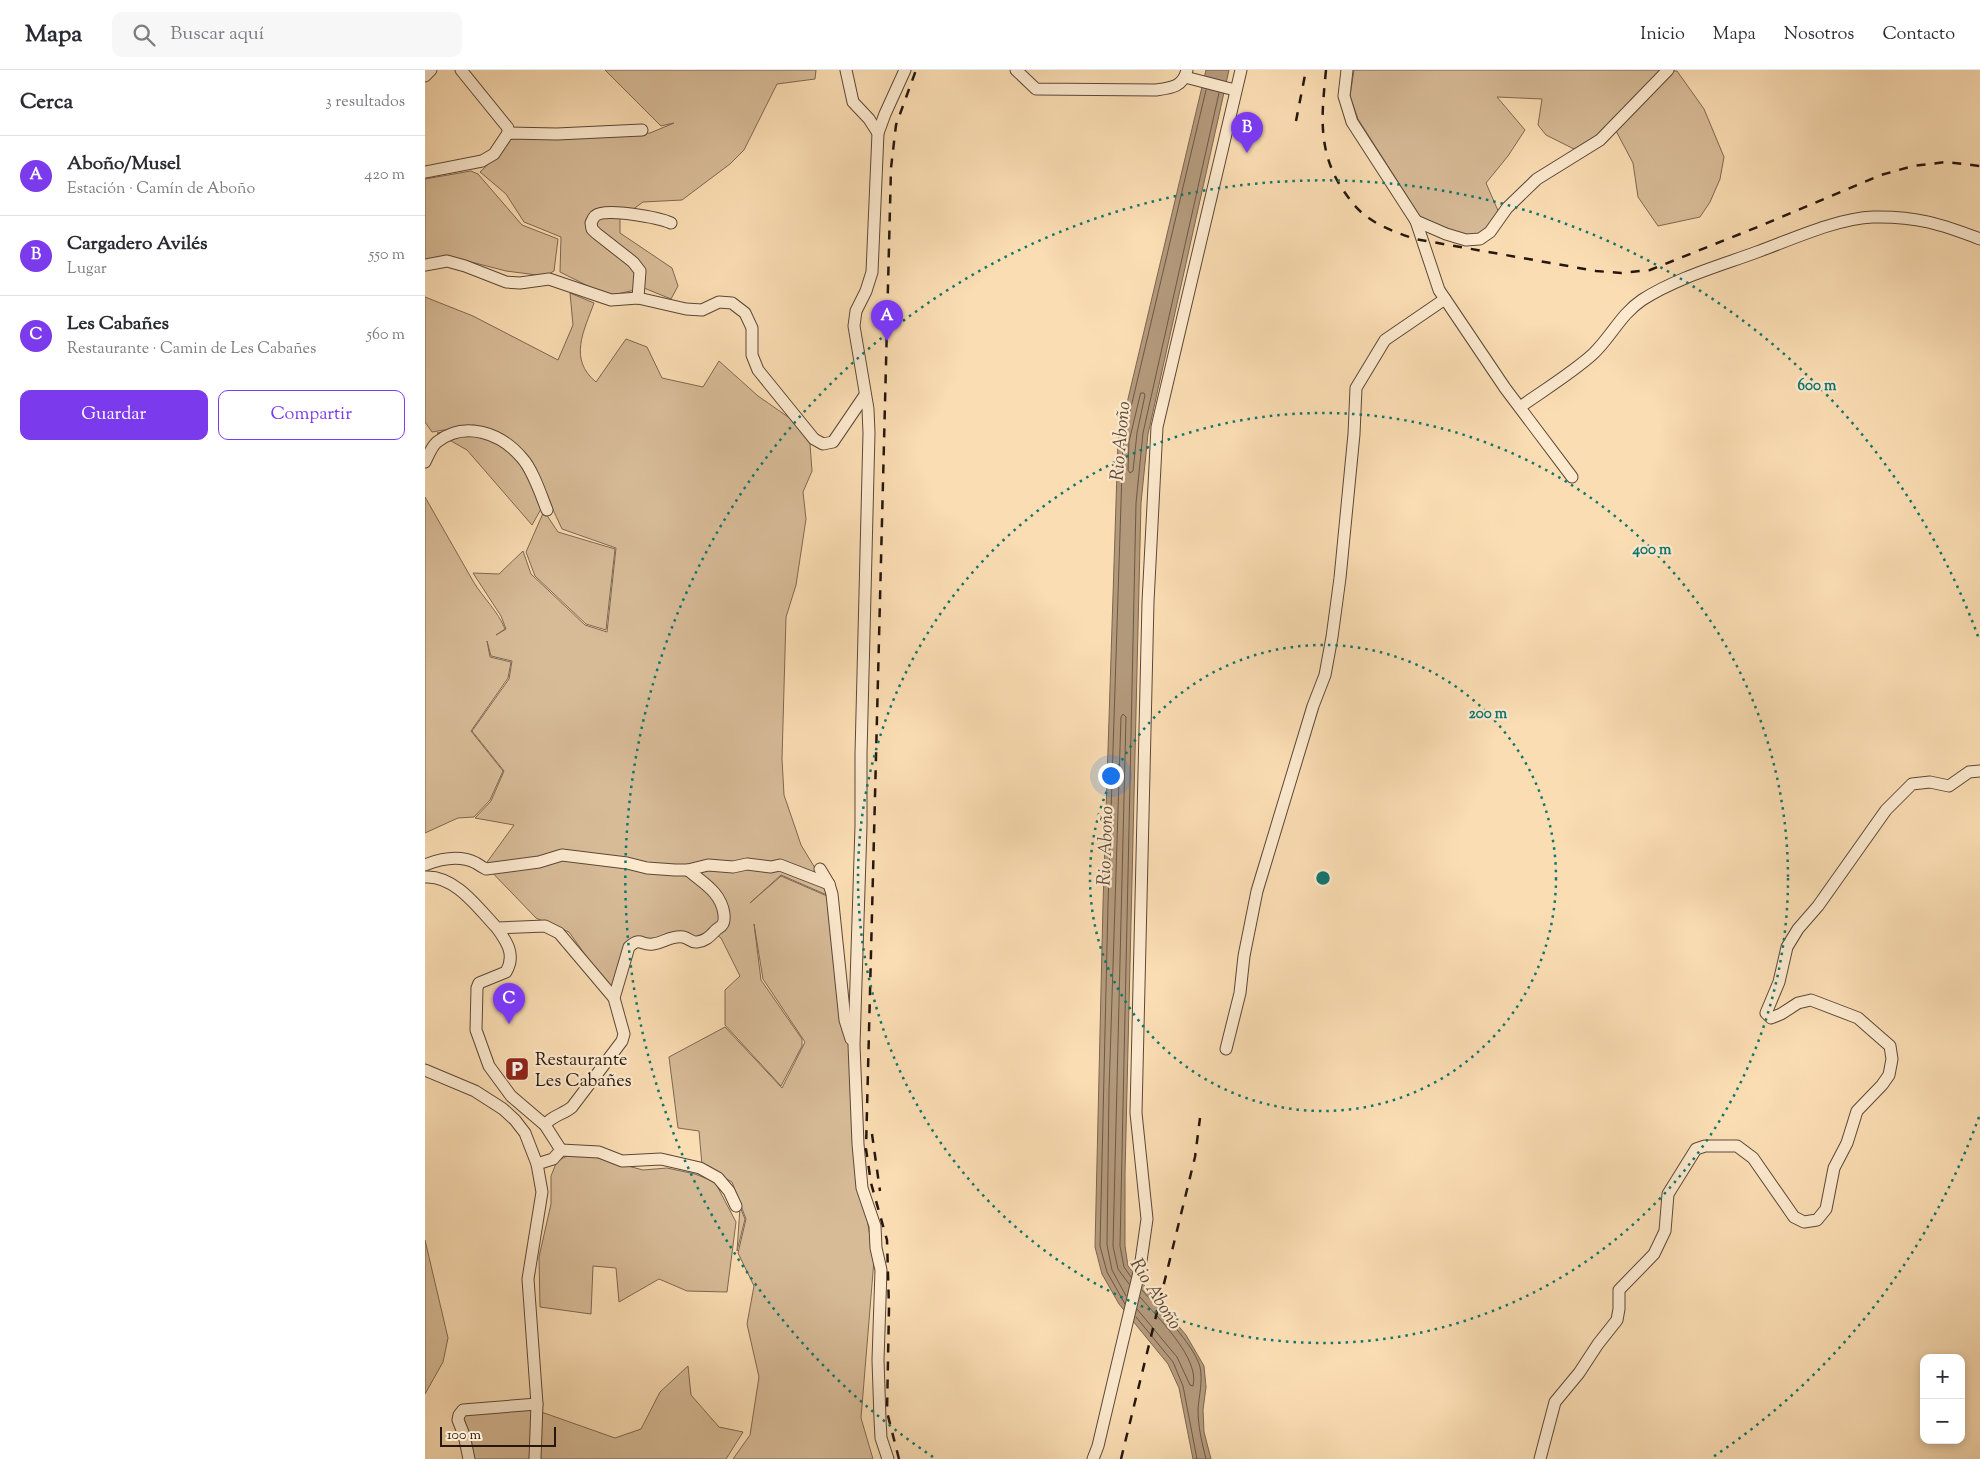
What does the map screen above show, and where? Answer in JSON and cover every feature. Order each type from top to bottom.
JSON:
[{"type":"street","points":[[425,76],[431,70]]},
{"type":"street","points":[[425,172],[482,161],[494,154],[508,133],[508,128],[461,70]]},
{"type":"street","points":[[846,70],[853,102],[869,119],[878,133]]},
{"type":"street","points":[[888,1459],[881,1438],[880,1419],[878,1360],[881,1270],[876,1248],[875,1226],[862,1188],[858,1144],[854,1045],[861,826],[861,705],[869,433],[868,409],[854,326],[856,311],[866,291],[872,272],[878,133],[905,70]]},
{"type":"street","points":[[1016,70],[1036,89],[1156,90],[1174,88],[1186,74],[1202,82],[1233,90]]},
{"type":"street","points":[[1093,1459],[1098,1446],[1140,1268],[1147,1219],[1136,1113],[1148,602],[1157,427],[1233,90],[1241,70]]},
{"type":"street","points":[[1347,70],[1344,96],[1352,122],[1416,221],[1439,290],[1520,407],[1572,477]]},
{"type":"street","points":[[1416,221],[1466,240],[1480,239],[1490,232],[1507,208],[1537,179],[1600,140],[1668,70]]},
{"type":"street","points":[[508,133],[557,134],[642,130]]},
{"type":"street","points":[[639,298],[640,271],[633,262],[592,229],[591,223],[595,216],[613,213],[662,219],[671,223]]},
{"type":"street","points":[[1520,407],[1594,353],[1620,320],[1641,300],[1674,284],[1783,242],[1840,223],[1871,217],[1913,218],[1949,226],[1980,239]]},
{"type":"street","points":[[425,265],[447,261],[506,282],[520,283],[549,279],[611,300],[639,298],[686,309],[701,310],[719,302],[732,303],[745,313],[752,328],[752,355],[758,370],[813,439],[823,444],[833,442],[865,395]]},
{"type":"street","points":[[1226,1049],[1240,993],[1244,956],[1257,891],[1313,706],[1325,675],[1340,578],[1354,434],[1356,388],[1385,340],[1445,299]]},
{"type":"street","points":[[425,462],[435,443],[449,435],[474,430],[490,433],[523,458],[547,510]]},
{"type":"street","points":[[1540,1459],[1555,1402],[1579,1373],[1617,1320],[1619,1290],[1654,1254],[1665,1231],[1668,1194],[1696,1149],[1705,1146],[1737,1146],[1753,1158],[1794,1217],[1804,1222],[1817,1220],[1826,1209],[1834,1168],[1847,1143],[1857,1111],[1882,1086],[1889,1075],[1892,1059],[1890,1046],[1858,1018],[1811,1000],[1798,1003],[1771,1018],[1766,1013],[1779,982],[1787,947],[1798,929],[1818,906],[1886,810],[1912,784],[1930,782],[1949,786],[1969,772],[1980,770]]},
{"type":"street","points":[[425,866],[445,858],[475,862],[486,869],[539,862],[562,856],[627,863],[647,868],[688,870],[708,865],[733,867],[747,864],[771,867],[780,865],[829,884]]},
{"type":"street","points":[[820,869],[829,884],[833,902],[845,1020],[848,1033],[854,1045]]},
{"type":"street","points":[[614,998],[629,947],[635,942],[641,941],[651,945],[666,939],[685,937],[693,943],[699,942],[705,940],[722,925],[724,919],[722,905],[716,895],[707,884],[688,870]]},
{"type":"street","points":[[425,877],[439,878],[464,893],[497,928],[509,944],[511,953],[507,972],[479,982],[477,988],[476,1030],[489,1066],[498,1081],[511,1096],[545,1125],[561,1150]]},
{"type":"street","points":[[497,928],[540,926],[559,933],[614,998],[624,1034],[622,1040],[573,1107],[549,1120],[545,1125]]},
{"type":"street","points":[[425,1070],[475,1090],[503,1109],[525,1133],[537,1164],[542,1192],[528,1279],[537,1404],[535,1459]]},
{"type":"street","points":[[425,1081],[444,1079]]},
{"type":"street","points":[[537,1164],[553,1159],[561,1150]]},
{"type":"street","points":[[561,1150],[599,1152],[623,1161],[661,1159],[700,1168],[718,1178],[729,1191],[736,1206]]},
{"type":"street","points":[[469,1459],[464,1434],[458,1420],[463,1410],[537,1404]]},
{"type":"shaded area","points":[[605,70],[816,70],[815,79],[777,84],[744,150],[730,164],[682,200],[643,202],[620,219],[620,233],[672,268],[678,286],[671,299],[644,288],[608,296],[560,272],[561,237],[524,222],[506,194],[480,172],[501,152],[511,136],[547,139],[650,133],[674,123],[661,126]]},
{"type":"shaded area","points":[[1354,70],[1660,70],[1597,135],[1574,149],[1546,135],[1538,125],[1542,99],[1497,97],[1525,130],[1508,156],[1486,183],[1499,213],[1488,229],[1477,237],[1467,236],[1421,218],[1358,119],[1350,96]]},
{"type":"shaded area","points":[[1671,71],[1677,71],[1704,109],[1724,157],[1720,179],[1710,202],[1700,217],[1658,226],[1638,197],[1633,163],[1615,129]]},
{"type":"shaded area","points":[[471,171],[478,174],[522,225],[558,239],[554,271],[545,276],[506,271],[452,257],[425,261],[425,179]]},
{"type":"shaded area","points":[[570,293],[594,303],[583,334],[580,354],[582,364],[587,373],[596,382],[626,339],[647,347],[662,378],[703,387],[719,361],[758,396],[791,419],[810,444],[812,471],[803,492],[806,519],[796,585],[786,617],[782,759],[784,795],[801,845],[818,873],[827,895],[781,875],[750,903],[781,876],[827,896],[841,1025],[850,1048],[857,1160],[874,1260],[861,1418],[873,1459],[733,1459],[750,1435],[759,1377],[747,1324],[754,1286],[738,1253],[746,1219],[732,1182],[702,1165],[699,1131],[678,1128],[669,1057],[725,1027],[782,1088],[805,1042],[763,979],[754,924],[761,980],[802,1039],[802,1046],[781,1086],[725,1025],[725,990],[740,976],[721,938],[711,931],[696,940],[651,943],[637,938],[611,991],[569,932],[536,918],[485,865],[514,825],[475,818],[491,801],[504,771],[472,731],[509,679],[512,661],[491,656],[487,641],[490,657],[511,662],[508,678],[471,731],[503,771],[490,800],[474,817],[458,818],[425,833],[425,497],[473,581],[502,622],[505,629],[496,635],[506,629],[501,616],[473,573],[499,574],[523,551],[531,574],[585,625],[607,632],[616,548],[562,529],[530,460],[502,434],[474,425],[432,432],[425,422],[425,297],[473,316],[558,360],[573,325]]},
{"type":"shaded area","points":[[474,426],[529,460],[541,509],[532,525],[467,450],[437,433]]},
{"type":"shaded area","points":[[544,511],[558,532],[615,549],[606,630],[586,624],[535,576],[526,552]]},
{"type":"shaded area","points":[[575,1152],[643,1170],[667,1168],[695,1174],[715,1182],[736,1222],[727,1292],[687,1291],[659,1279],[619,1302],[616,1268],[593,1266],[591,1314],[540,1307],[539,1257],[551,1204],[551,1176],[557,1161]]},
{"type":"shaded area","points":[[740,1207],[745,1219],[737,1251]]},
{"type":"shaded area","points":[[425,1240],[448,1338],[443,1362],[425,1394]]},
{"type":"shaded area","points":[[688,1366],[691,1395],[719,1427],[743,1432],[726,1459],[471,1459],[459,1420],[464,1413],[530,1408],[615,1438],[641,1429],[660,1392]]},
{"type":"water","name":"Rio Aboño","points":[[1206,70],[1229,70],[1148,434],[1141,503],[1125,1174],[1125,1246],[1128,1266],[1186,1335],[1204,1366],[1206,1387],[1203,1410],[1204,1432],[1211,1459],[1193,1459],[1179,1388],[1168,1364],[1119,1304],[1102,1274],[1095,1247],[1103,904],[1118,441]]},
{"type":"railway","points":[[899,1459],[887,1412],[889,1308],[887,1240],[871,1183],[866,1149],[891,168],[896,125],[916,70]]},
{"type":"railway","points":[[1296,121],[1306,70]]},
{"type":"railway","points":[[1326,70],[1323,130],[1328,158],[1333,173],[1341,187],[1355,206],[1371,220],[1383,227],[1415,239],[1596,271],[1621,273],[1650,270],[1881,175],[1913,166],[1946,162],[1980,166]]},
{"type":"railway","points":[[1121,1459],[1195,1157],[1200,1118]]},
{"type":"railway","points":[[872,1134],[880,1191]]},
{"type":"place","name":"Cargadero Avilés","points":[[1247,153]]},
{"type":"place","name":"Aboño/Musel","points":[[887,341]]},
{"type":"place","name":"Les Cabañes","points":[[509,1024]]},
{"type":"place","name":"Restaurante Les Cabañes","points":[[517,1069]]}]
